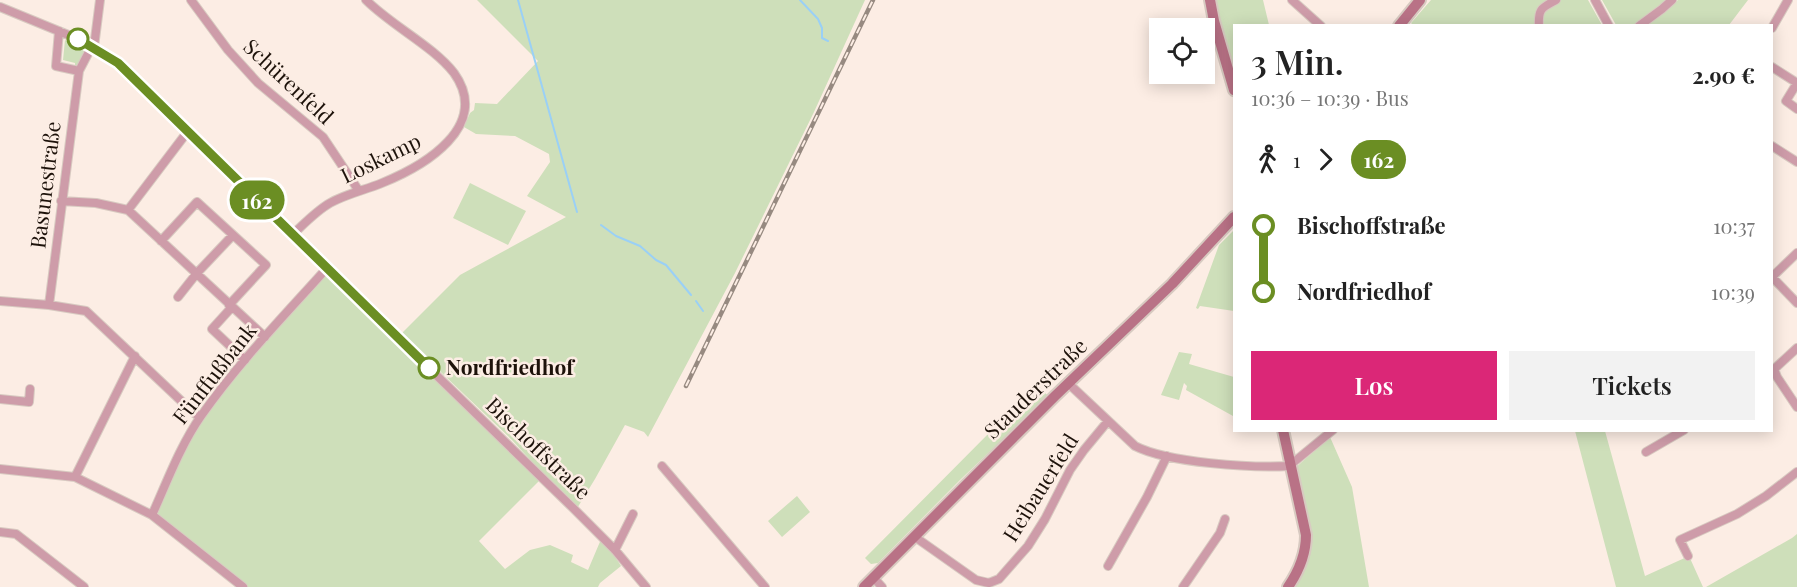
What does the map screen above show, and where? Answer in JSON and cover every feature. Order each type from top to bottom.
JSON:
[{"type":"main road","points":[[1210,0],[1233,87]]},
{"type":"main road","points":[[1401,24],[1420,0]]},
{"type":"main road","name":"Stauderstraße","points":[[864,587],[1192,264],[1233,218]]},
{"type":"main road","points":[[1283,432],[1306,535],[1306,549],[1301,565],[1288,587]]},
{"type":"street","name":"Basunestraße","points":[[49,305],[79,70],[93,47],[100,0]]},
{"type":"street","name":"Schürenfeld","points":[[191,0],[226,48],[258,83],[323,137],[359,191]]},
{"type":"street","name":"Loskamp","points":[[292,235],[325,207],[412,169],[443,147],[459,128],[466,106],[462,87],[449,67],[366,0]]},
{"type":"street","points":[[1292,0],[1319,24]]},
{"type":"street","points":[[1539,24],[1539,14],[1542,9],[1556,0]]},
{"type":"street","points":[[1595,0],[1608,24]]},
{"type":"street","points":[[1642,24],[1672,0]]},
{"type":"street","points":[[1773,26],[1788,0]]},
{"type":"street","name":"Bischoffstraße","points":[[0,7],[93,47],[118,63],[615,550],[646,587]]},
{"type":"street","points":[[59,31],[57,66],[79,70]]},
{"type":"street","points":[[1773,68],[1797,84],[1786,101],[1797,108]]},
{"type":"street","points":[[128,210],[188,131]]},
{"type":"street","points":[[1773,147],[1797,162]]},
{"type":"street","points":[[61,201],[96,203],[128,210],[265,337]]},
{"type":"street","points":[[162,241],[197,202],[266,265],[212,329],[245,360]]},
{"type":"street","points":[[178,297],[233,235]]},
{"type":"street","points":[[1773,276],[1797,253]]},
{"type":"street","name":"Fünffußbank","points":[[152,515],[200,417],[245,360],[327,268]]},
{"type":"street","points":[[1773,278],[1797,303]]},
{"type":"street","points":[[0,301],[86,311],[200,417]]},
{"type":"street","points":[[1797,348],[1773,370],[1797,407]]},
{"type":"street","points":[[75,477],[135,356]]},
{"type":"street","points":[[1069,384],[1135,446],[1167,456],[1206,463],[1289,466],[1331,432]]},
{"type":"street","points":[[0,399],[29,402],[30,389]]},
{"type":"street","name":"Heibauerfeld","points":[[915,537],[976,580],[989,583],[999,579],[1032,540],[1070,470],[1108,421]]},
{"type":"street","points":[[1646,452],[1681,432]]},
{"type":"street","points":[[1108,566],[1167,456]]},
{"type":"street","points":[[662,466],[765,587]]},
{"type":"street","points":[[0,469],[75,477],[152,515],[243,587]]},
{"type":"street","points":[[1688,556],[1680,540],[1737,514],[1766,496],[1797,472]]},
{"type":"street","points":[[615,550],[633,514]]},
{"type":"street","points":[[1183,587],[1220,533],[1225,519]]},
{"type":"street","points":[[0,532],[16,534],[84,587]]},
{"type":"street","points":[[873,577],[882,587]]},
{"type":"green space","name":"Nordfriedhof","points":[[477,0],[865,0],[814,112],[735,273],[648,437],[644,432],[625,425],[576,510],[512,440],[401,334],[460,275],[566,217],[527,196],[550,162],[549,154],[515,136],[476,134],[464,127],[470,113],[474,110],[475,103],[497,104],[538,61]]},
{"type":"green space","points":[[1216,0],[1263,0],[1269,24],[1233,24],[1233,66],[1230,67]]},
{"type":"green space","points":[[1431,0],[1588,0],[1601,24],[1412,24]]},
{"type":"green space","points":[[1602,0],[1667,0],[1637,24],[1615,24]]},
{"type":"green space","points":[[1678,0],[1748,0],[1730,24],[1648,24]]},
{"type":"green space","points":[[65,40],[86,52],[78,68],[75,67],[75,63],[63,60]]},
{"type":"green space","points":[[470,183],[526,211],[508,245],[453,218]]},
{"type":"green space","points":[[1233,231],[1233,311],[1200,306],[1198,309],[1196,308],[1219,245]]},
{"type":"green space","name":"Nordfriedhof","points":[[327,271],[541,479],[479,541],[505,569],[530,550],[550,545],[573,555],[571,562],[588,570],[602,537],[621,566],[598,587],[247,587],[152,515],[188,439],[223,389]]},
{"type":"green space","points":[[1179,352],[1192,354],[1189,364],[1233,377],[1233,416],[1186,390],[1187,386],[1184,383],[1179,400],[1161,395]]},
{"type":"green space","points":[[1039,386],[1048,396],[878,563],[871,564],[865,558]]},
{"type":"green space","points":[[1575,432],[1605,432],[1645,576],[1689,556],[1703,587],[1616,587]]},
{"type":"green space","points":[[1330,437],[1352,487],[1369,587],[1292,587],[1306,566],[1310,548],[1294,469]]},
{"type":"green space","points":[[797,496],[810,512],[782,537],[768,521]]},
{"type":"green space","points":[[1797,534],[1797,587],[1706,587],[1792,538]]},
{"type":"waterway","points":[[518,0],[577,212]]},
{"type":"waterway","points":[[800,0],[818,19],[822,28],[822,38],[828,41]]},
{"type":"waterway","points":[[601,225],[616,236],[640,246],[656,260],[666,265],[691,295]]},
{"type":"waterway","points":[[696,301],[703,311]]},
{"type":"railway","points":[[686,386],[873,0]]},
{"type":"bus line","name":"162","points":[[78,39],[118,63],[429,368]]},
{"type":"place","name":"Nordfriedhof","points":[[429,368]]}]
